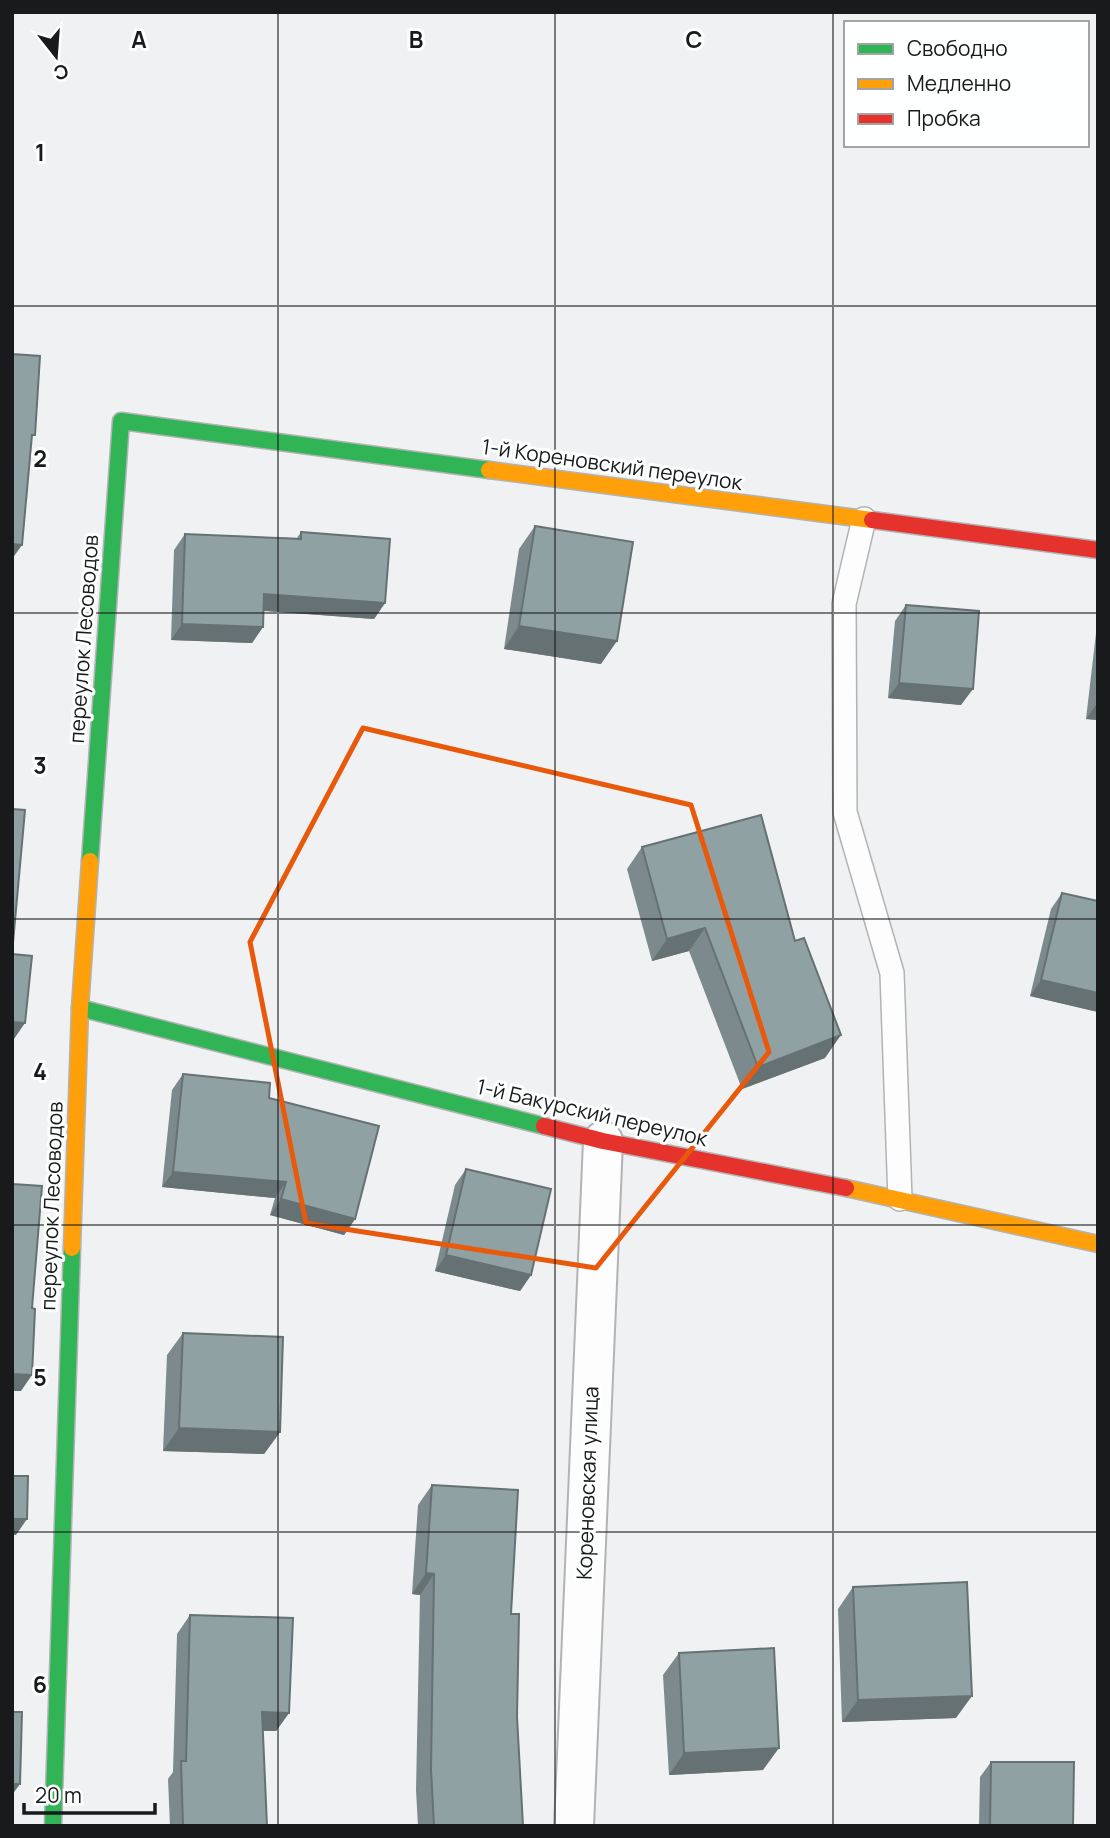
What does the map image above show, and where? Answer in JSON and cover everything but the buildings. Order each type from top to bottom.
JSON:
[{"type":"street","name":"1-й Кореновский переулок","points":[[121,421],[1098,550]]},
{"type":"street","name":"переулок Лесоводов","points":[[53,1826],[80,1008],[121,421]]},
{"type":"street","name":"1-й Бакурский переулок","points":[[80,1008],[603,1141],[900,1199],[1098,1244]]},
{"type":"street","name":"Кореновская улица","points":[[573,1826],[603,1141]]},
{"type":"lane","points":[[864,519],[844,604],[845,812],[892,973],[900,1199]]},
{"type":"highlighted area","points":[[363,728],[691,805],[769,1052],[596,1268],[306,1223],[250,942]]},
{"type":"traffic: fast","points":[[90,861],[121,421],[489,470]]},
{"type":"traffic: fast","points":[[80,1008],[544,1126]]},
{"type":"traffic: fast","points":[[53,1826],[72,1248]]},
{"type":"traffic: slow","points":[[489,470],[872,520]]},
{"type":"traffic: slow","points":[[72,1248],[80,1008],[90,861]]},
{"type":"traffic: slow","points":[[846,1188],[1098,1244]]},
{"type":"traffic: jam","points":[[872,520],[1098,550]]},
{"type":"traffic: jam","points":[[544,1126],[603,1141],[846,1188]]}]
